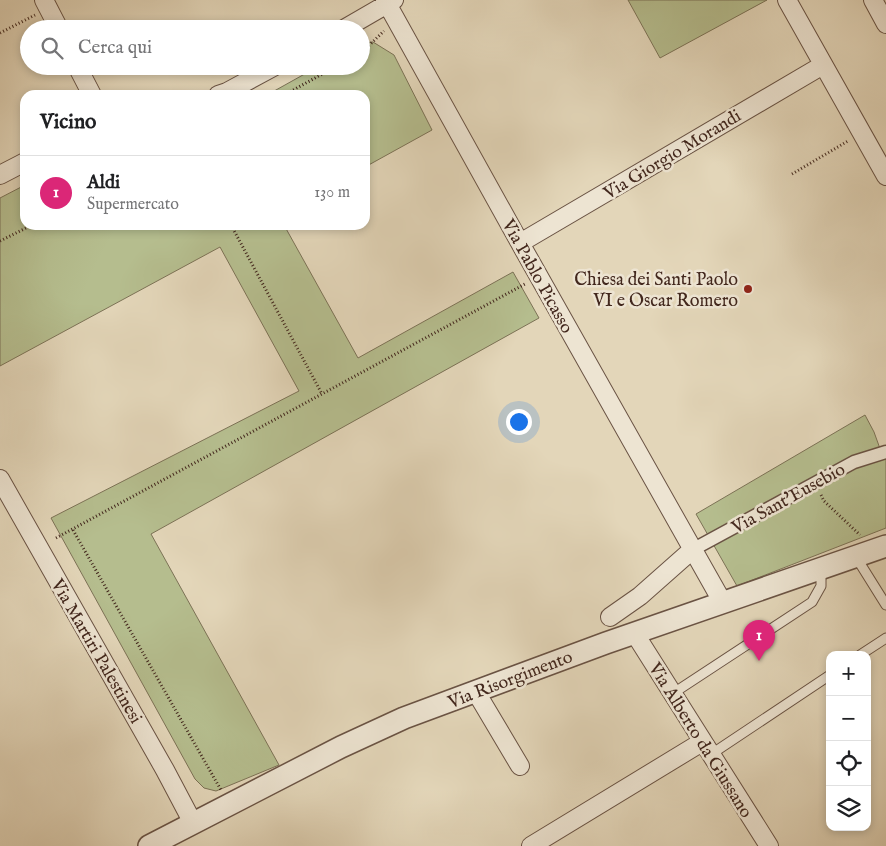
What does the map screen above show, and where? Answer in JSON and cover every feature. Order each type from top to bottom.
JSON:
[{"type":"street","points":[[787,0],[886,176]]},
{"type":"street","points":[[873,0],[886,24]]},
{"type":"street","points":[[358,20],[389,1]]},
{"type":"street","name":"Via Pablo Picasso","points":[[389,1],[397,20],[520,243],[692,550]]},
{"type":"street","points":[[47,4],[55,20]]},
{"type":"street","name":"Via Giorgio Morandi","points":[[520,243],[824,65]]},
{"type":"street","points":[[82,75],[89,90]]},
{"type":"street","points":[[231,90],[258,75]]},
{"type":"street","points":[[0,175],[20,165]]},
{"type":"street","name":"Via Sant'Eusebio","points":[[610,617],[640,596],[692,550],[854,462],[886,452]]},
{"type":"street","name":"Via Martiri Palestinesi","points":[[0,480],[165,770],[193,824]]},
{"type":"street","points":[[692,550],[723,603]]},
{"type":"street","name":"Via Risorgimento","points":[[149,846],[366,735],[404,718],[871,551]]},
{"type":"street","name":"Via Alberto da Giussano","points":[[635,634],[769,846]]},
{"type":"street","points":[[476,692],[520,766]]},
{"type":"street","points":[[531,846],[706,748]]},
{"type":"lane","points":[[871,551],[886,605]]},
{"type":"lane","points":[[672,694],[812,602],[821,586],[821,569]]},
{"type":"lane","points":[[866,651],[886,638]]},
{"type":"lane","points":[[706,748],[826,677]]},
{"type":"path","points":[[21,20],[47,4]]},
{"type":"path","points":[[370,45],[397,20]]},
{"type":"path","points":[[0,33],[20,21]]},
{"type":"path","points":[[293,90],[321,75]]},
{"type":"path","points":[[792,174],[862,134]]},
{"type":"path","points":[[0,241],[22,230]]},
{"type":"path","points":[[234,230],[322,394]]},
{"type":"path","points":[[56,538],[539,277]]},
{"type":"path","points":[[815,483],[824,501],[868,542],[871,551]]},
{"type":"path","points":[[73,530],[223,792]]},
{"type":"green space","points":[[628,0],[767,0],[660,58]]},
{"type":"green space","points":[[370,42],[373,42],[394,55],[432,130],[370,164],[370,90],[276,90],[303,75],[370,75]]},
{"type":"green space","points":[[20,188],[20,230],[287,230],[358,358],[513,272],[539,318],[151,534],[279,765],[216,791],[204,788],[195,779],[51,518],[299,391],[220,247],[0,366],[0,198]]},
{"type":"green space","points":[[865,415],[874,432],[883,457],[886,456],[886,528],[737,586],[696,514]]},
{"type":"place","name":"Chiesa dei Santi Paolo VI e Oscar Romero","points":[[748,289]]},
{"type":"place","name":"Aldi","points":[[759,661]]}]
